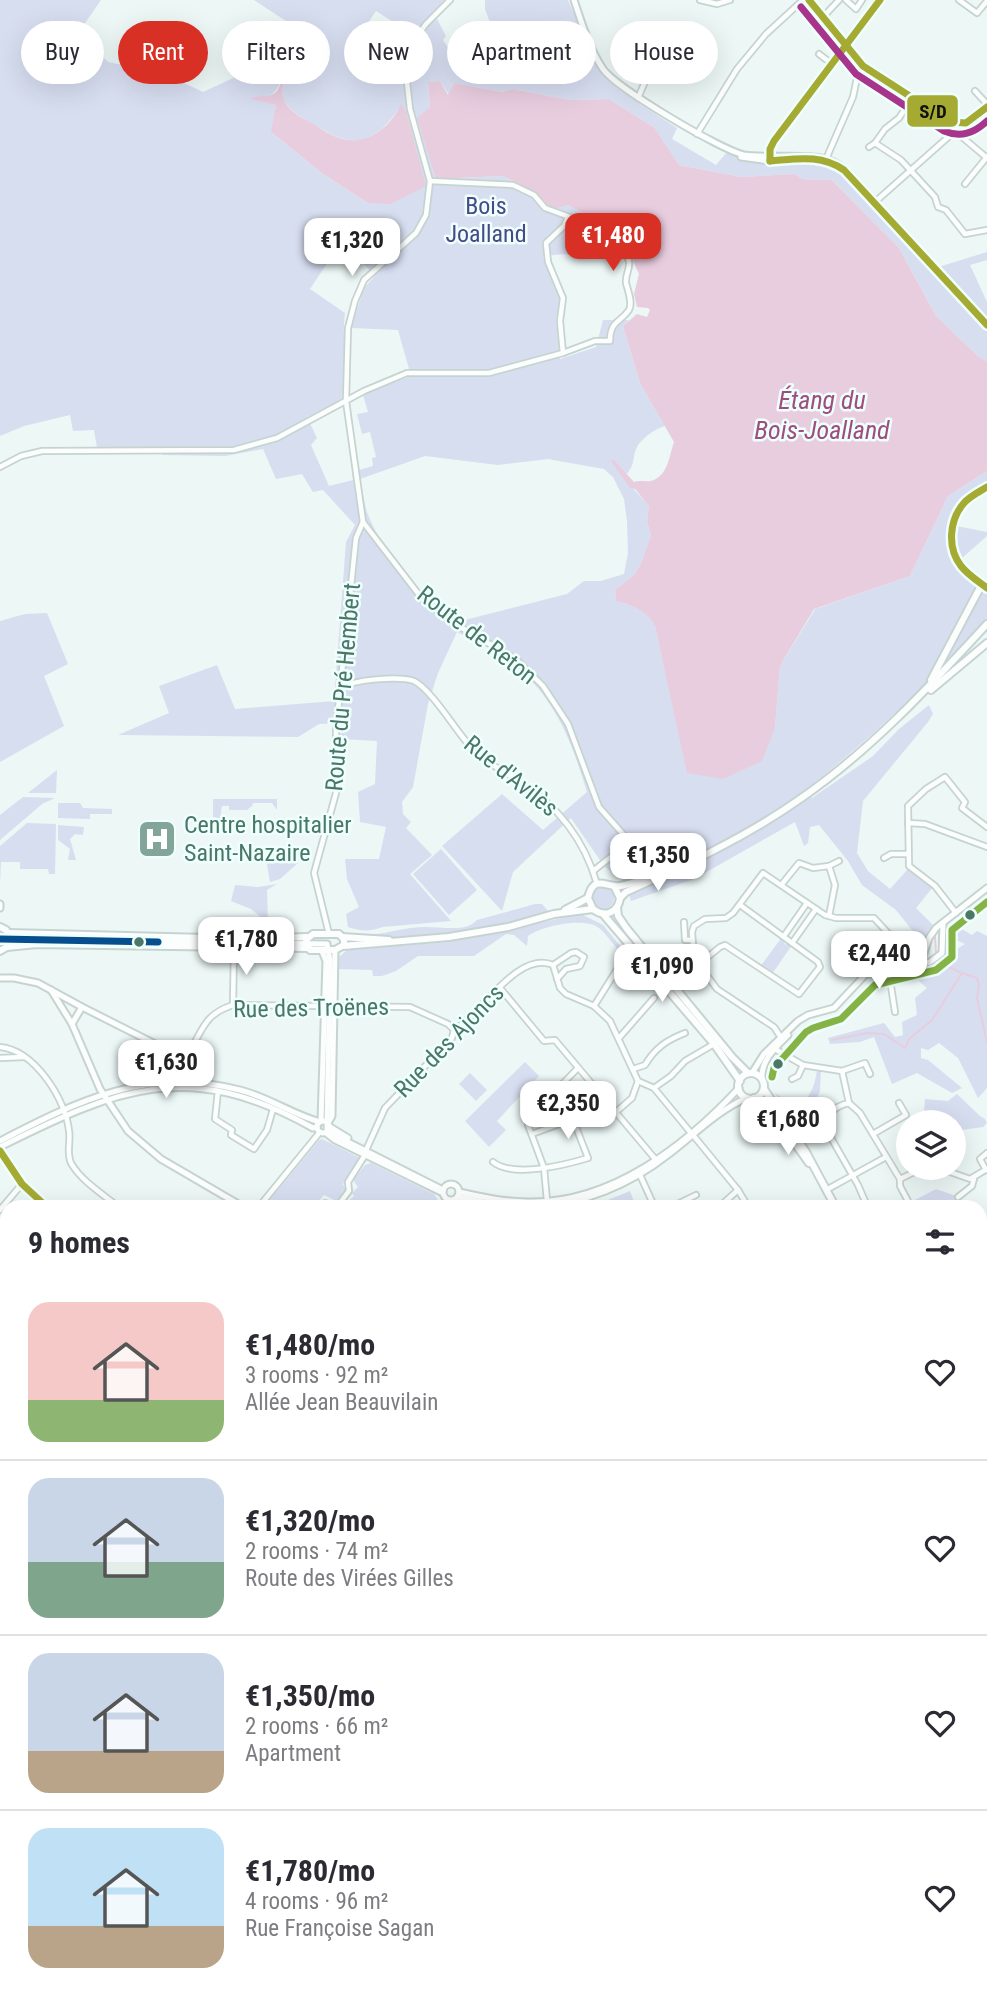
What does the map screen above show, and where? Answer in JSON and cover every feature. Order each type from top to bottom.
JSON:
[{"type":"main road","points":[[918,699],[941,665],[985,586]]},
{"type":"main road","points":[[831,1200],[806,1152],[764,1088],[762,1078],[750,1073],[732,1057],[627,929],[618,916],[617,908],[620,898],[626,892],[730,843],[800,800],[859,753],[918,699],[987,624]]},
{"type":"main road","points":[[918,699],[987,643]]},
{"type":"main road","points":[[554,915],[588,898],[597,884],[603,882],[614,886],[623,885],[682,867]]},
{"type":"main road","points":[[614,886],[620,898]]},
{"type":"main road","points":[[588,898],[593,909],[603,915],[713,1044],[739,1084],[751,1098],[780,1122],[829,1200]]},
{"type":"main road","points":[[603,915],[617,908]]},
{"type":"main road","points":[[9,940],[246,939],[307,943],[329,951],[353,944],[412,942],[508,927],[554,915],[593,909]]},
{"type":"main road","points":[[0,927],[9,940],[37,944],[234,947],[307,943]]},
{"type":"main road","points":[[307,943],[313,934],[412,942]]},
{"type":"main road","points":[[342,937],[343,946]]},
{"type":"main road","points":[[0,951],[9,940]]},
{"type":"main road","points":[[739,1084],[750,1073]]},
{"type":"main road","points":[[751,1098],[761,1095],[764,1088]]},
{"type":"street","points":[[0,467],[21,456],[49,450],[234,450],[277,438],[389,379],[407,373],[489,373],[563,353],[595,341],[610,341],[610,331],[630,307],[626,279],[628,259],[616,236],[599,227],[545,208],[534,195],[513,185],[430,181],[410,109],[406,73],[408,59],[418,35],[450,0]]},
{"type":"street","points":[[574,0],[591,46],[614,82],[697,134]]},
{"type":"street","points":[[699,0],[717,4],[730,0]]},
{"type":"street","points":[[697,134],[737,69],[759,42],[806,0],[863,66],[956,128],[987,157],[965,184]]},
{"type":"street","points":[[823,17],[839,0]]},
{"type":"street","points":[[846,0],[856,9],[862,0]]},
{"type":"street","points":[[758,159],[772,146],[880,0]]},
{"type":"street","points":[[960,0],[977,13],[987,1]]},
{"type":"street","points":[[819,54],[832,64]]},
{"type":"street","points":[[826,159],[853,97],[858,73],[863,66]]},
{"type":"street","points":[[638,98],[644,84]]},
{"type":"street","points":[[875,202],[956,128],[971,121],[987,105],[975,90]]},
{"type":"street","points":[[869,147],[899,118],[912,99]]},
{"type":"street","points":[[655,107],[684,127],[736,153],[758,159],[826,159],[845,170],[987,325]]},
{"type":"street","points":[[875,144],[901,160],[935,197],[937,209],[946,210],[965,234],[987,230]]},
{"type":"street","points":[[771,158],[772,146]]},
{"type":"street","name":"Route de Reton","points":[[430,181],[430,201],[422,225],[365,281],[355,301],[348,328],[346,401],[363,522],[420,596],[450,621],[517,660],[553,699],[578,746],[595,800],[630,842],[593,871]]},
{"type":"street","points":[[563,353],[560,321],[563,298],[548,262],[546,243],[564,226],[568,217]]},
{"type":"street","points":[[985,586],[961,566],[953,553],[952,541],[960,508],[987,487]]},
{"type":"street","name":"Route du Pré Hembert","points":[[329,934],[314,873],[336,793],[336,729],[356,538],[363,522]]},
{"type":"street","points":[[343,673],[358,681]]},
{"type":"street","name":"Rue d'Avilès","points":[[341,689],[358,681],[408,680],[421,687],[479,756],[536,792],[559,812],[576,835],[593,871]]},
{"type":"street","points":[[956,913],[935,886],[909,866],[910,803],[945,777],[965,802],[962,808],[987,827]]},
{"type":"street","points":[[908,822],[925,824],[987,846]]},
{"type":"street","points":[[884,858],[891,854],[908,854]]},
{"type":"street","points":[[782,884],[799,863],[813,868],[829,866],[839,861]]},
{"type":"street","points":[[829,866],[835,885],[829,916]]},
{"type":"street","points":[[593,871],[597,884]]},
{"type":"street","points":[[781,1039],[774,1027],[717,989],[694,958],[692,940],[692,932],[698,922],[726,918],[740,905],[764,873],[829,916],[874,918],[900,946],[908,965]]},
{"type":"street","points":[[908,965],[922,959],[929,938],[936,929],[987,888]]},
{"type":"street","points":[[784,936],[807,903]]},
{"type":"street","points":[[698,965],[725,946],[799,994],[821,965],[740,905]]},
{"type":"street","points":[[792,943],[816,909]]},
{"type":"street","points":[[684,922],[685,940],[692,940]]},
{"type":"street","points":[[750,1073],[781,1039],[803,1021],[838,1008],[866,978],[888,968],[930,962],[942,953],[943,924]]},
{"type":"street","points":[[0,939],[9,940]]},
{"type":"street","points":[[233,1005],[234,947]]},
{"type":"street","points":[[264,1200],[332,1116],[329,951]]},
{"type":"street","points":[[324,1126],[330,1006],[326,961],[329,951]]},
{"type":"street","name":"Rue des Ajoncs","points":[[367,1147],[385,1108],[452,1038],[454,1030],[468,1021],[521,968],[541,962],[553,965],[570,953],[576,952],[584,957],[580,966],[566,969],[557,979]]},
{"type":"street","points":[[594,1006],[623,960]]},
{"type":"street","points":[[553,965],[566,994],[594,1006],[610,1021],[633,1069],[638,1081],[632,1098],[616,1112]]},
{"type":"street","points":[[888,968],[895,1012]]},
{"type":"street","points":[[0,978],[32,981],[51,990],[60,999],[104,1096],[128,1131],[161,1159],[231,1200]]},
{"type":"street","points":[[500,988],[544,1041],[555,1040],[656,1160]]},
{"type":"street","points":[[619,1038],[654,998]]},
{"type":"street","points":[[60,999],[82,1007],[184,1058],[176,1084]]},
{"type":"street","name":"Rue des Troënes","points":[[184,1058],[208,1018],[233,1005],[410,1007],[449,1024],[454,1030]]},
{"type":"street","points":[[72,1024],[82,1007]]},
{"type":"street","points":[[633,1069],[645,1065],[652,1053],[663,1043],[685,1033]]},
{"type":"street","points":[[654,1088],[671,1076],[685,1061],[713,1044]]},
{"type":"street","points":[[0,1047],[17,1051],[47,1077],[65,1112],[70,1133],[68,1151],[73,1167],[111,1200]]},
{"type":"street","points":[[773,1047],[803,1065],[842,1070],[866,1063],[870,1074]]},
{"type":"street","points":[[762,1078],[761,1068],[773,1047]]},
{"type":"street","points":[[0,1058],[24,1058]]},
{"type":"street","points":[[792,1079],[798,1076],[803,1065]]},
{"type":"street","points":[[547,1200],[544,1168],[528,1118],[578,1068]]},
{"type":"street","points":[[842,1070],[849,1104],[860,1113],[896,1173]]},
{"type":"street","points":[[638,1081],[654,1088],[744,1200]]},
{"type":"street","points":[[0,1141],[104,1096],[150,1083],[216,1084],[242,1090],[324,1126],[440,1183],[447,1200]]},
{"type":"street","points":[[176,1084],[248,1098],[313,1128],[324,1126],[443,1190]]},
{"type":"street","points":[[575,1200],[612,1189],[651,1168],[725,1105],[739,1084]]},
{"type":"street","points":[[218,1091],[215,1119],[232,1130],[231,1135],[254,1149],[267,1130],[274,1108]]},
{"type":"street","points":[[552,1200],[611,1185],[656,1160],[727,1108],[751,1098]]},
{"type":"street","points":[[873,1134],[906,1115],[899,1103]]},
{"type":"street","points":[[849,1104],[837,1106],[831,1111],[825,1129],[864,1200]]},
{"type":"street","points":[[40,1200],[22,1184],[0,1149],[65,1112]]},
{"type":"street","points":[[493,1162],[499,1167],[544,1168],[563,1166],[588,1158],[574,1122],[570,1119],[532,1134]]},
{"type":"street","points":[[324,1126],[365,1155],[443,1190]]},
{"type":"street","points":[[966,1178],[974,1178],[986,1170],[980,1159],[987,1153]]},
{"type":"street","points":[[342,1200],[349,1191],[348,1182],[365,1155]]},
{"type":"street","points":[[828,1189],[886,1157]]},
{"type":"street","points":[[640,1175],[652,1200]]},
{"type":"street","points":[[958,1197],[972,1186],[974,1178]]},
{"type":"street","points":[[900,1180],[908,1200]]},
{"type":"street","points":[[8,1200],[22,1184]]},
{"type":"street","points":[[443,1190],[453,1184],[458,1195]]},
{"type":"street","points":[[727,1200],[738,1190]]},
{"type":"street","points":[[458,1195],[488,1200]]},
{"type":"street","points":[[452,1200],[458,1195],[508,1200]]},
{"type":"street","points":[[686,1200],[696,1195]]},
{"type":"green space","name":"Bois Joalland","points":[[0,0],[101,0],[87,21],[21,21],[21,84],[104,84],[104,58],[108,62],[118,64],[118,84],[186,84],[203,92],[222,83],[279,84],[271,95],[251,99],[276,105],[272,133],[323,174],[368,203],[401,105],[381,130],[360,140],[345,139],[307,121],[287,105],[282,93],[284,84],[330,84],[330,21],[286,21],[254,0],[444,0],[426,21],[392,21],[376,11],[369,21],[344,21],[344,84],[428,84],[430,107],[424,114],[436,179],[503,176],[531,190],[542,201],[568,205],[620,233],[626,243],[590,257],[564,254],[543,256],[560,299],[556,320],[560,359],[596,347],[603,320],[629,320],[623,326],[640,383],[665,426],[653,431],[639,444],[627,474],[614,461],[625,480],[649,506],[647,522],[651,535],[635,574],[615,590],[616,601],[644,612],[655,626],[688,773],[775,727],[780,666],[815,609],[910,576],[948,496],[987,471],[987,482],[959,503],[951,525],[987,532],[987,536],[961,559],[971,572],[987,583],[987,619],[900,709],[805,790],[812,798],[873,756],[899,729],[929,705],[933,714],[928,722],[863,801],[857,853],[868,871],[890,889],[908,869],[933,887],[916,908],[934,926],[924,937],[924,945],[896,910],[862,885],[848,861],[819,825],[810,827],[808,843],[804,846],[795,822],[694,879],[631,901],[624,881],[604,866],[571,818],[513,872],[502,911],[442,846],[502,794],[543,830],[587,792],[574,752],[558,717],[535,685],[504,657],[457,632],[438,673],[428,704],[413,787],[402,802],[403,814],[411,822],[406,828],[432,855],[410,874],[451,921],[369,930],[348,927],[346,914],[359,907],[347,879],[345,859],[379,859],[386,827],[360,822],[358,792],[375,784],[377,741],[340,739],[341,723],[319,724],[298,737],[118,735],[169,713],[159,686],[217,665],[235,709],[334,701],[346,542],[355,525],[323,490],[313,492],[302,474],[276,479],[263,449],[225,456],[163,455],[161,450],[97,448],[94,430],[73,431],[70,415],[24,426],[0,436]],"holes":[[[338,247],[363,263],[375,276],[364,288],[351,328],[398,330],[411,376],[363,395],[368,412],[357,414],[362,434],[370,432],[376,457],[372,458],[373,466],[352,472],[353,480],[329,486],[311,445],[317,438],[307,417],[341,400],[345,380],[345,313],[310,289]],[[425,456],[498,465],[548,459],[604,469],[613,477],[624,499],[628,553],[624,574],[601,581],[584,581],[567,594],[457,622],[419,589],[384,546],[367,513],[360,479]]]},
{"type":"green space","points":[[485,0],[568,0],[577,21],[490,21],[485,9]]},
{"type":"green space","points":[[437,19],[446,36],[443,40],[447,46],[447,84],[454,84],[449,95],[440,81],[433,82],[433,22]]},
{"type":"green space","points":[[596,59],[610,79],[610,84],[617,84],[641,105],[677,128],[672,139],[716,165],[727,152],[764,163],[829,164],[867,194],[932,269],[987,252],[987,260],[970,265],[987,302],[987,361],[979,357],[936,316],[899,248],[832,180],[801,179],[794,174],[741,177],[679,165],[655,128],[609,99],[570,100],[512,89],[502,92],[459,84],[596,84]]},
{"type":"green space","points":[[47,613],[68,664],[44,676],[64,726],[0,762],[0,621],[25,614]]},
{"type":"green space","points":[[57,770],[56,793],[28,793]]},
{"type":"green space","points":[[23,797],[55,798],[42,804],[0,840],[0,815]]},
{"type":"green space","points":[[213,799],[277,799],[277,810],[272,803],[253,803],[247,810],[229,810],[229,806],[222,806],[220,820],[216,821],[213,817]]},
{"type":"green space","points":[[58,803],[80,803],[83,808],[112,809],[112,814],[90,814],[90,819],[58,818]]},
{"type":"green space","points":[[27,823],[56,824],[55,874],[49,874],[48,869],[20,869],[20,862],[1,862],[0,884],[0,846]]},
{"type":"green space","points":[[58,825],[84,827],[83,835],[75,834],[70,839],[76,860],[68,860],[70,849],[58,840]]},
{"type":"green space","points":[[441,849],[477,890],[449,915],[413,874]]},
{"type":"green space","points":[[266,858],[298,858],[298,863],[280,879],[270,882]]},
{"type":"green space","points":[[277,884],[267,890],[268,923],[251,909],[231,901],[235,885],[258,887]]},
{"type":"green space","points":[[603,887],[611,890],[614,898],[611,906],[603,909],[595,906],[592,898],[595,890]]},
{"type":"green space","points":[[542,904],[549,912],[450,934],[356,937],[418,927],[464,927],[477,920]]},
{"type":"green space","points":[[581,914],[603,925],[621,947],[619,950],[596,926],[571,923],[534,932],[528,936],[527,946],[514,935],[506,934],[474,956],[418,956],[396,971],[382,976],[373,976],[372,970],[338,969],[338,958],[347,950],[448,942]]},
{"type":"green space","points":[[953,924],[972,935],[977,931],[987,936],[987,1088],[978,1098],[958,1058],[939,1043],[928,1050],[921,1048],[921,1058],[928,1060],[962,1088],[952,1093],[917,1073],[892,1084],[874,1037],[860,1042],[830,1044],[828,1038],[884,1023],[895,1037],[903,1035],[902,1022],[917,1015],[915,998],[927,988],[910,977],[910,971],[916,969],[933,974],[928,966],[956,956],[957,949],[965,944],[944,934],[947,926]]},
{"type":"green space","points":[[782,937],[785,945],[790,942],[792,945],[772,974],[766,968],[760,967]]},
{"type":"green space","points":[[525,1062],[539,1076],[497,1121],[506,1130],[489,1147],[465,1121]]},
{"type":"green space","points":[[817,1069],[821,1070],[820,1091],[802,1130],[775,1093],[789,1101],[803,1101],[813,1087]]},
{"type":"green space","points":[[470,1073],[487,1090],[476,1101],[459,1084]]},
{"type":"green space","points":[[957,1094],[987,1123],[983,1127],[966,1129],[966,1110],[924,1110],[925,1099],[948,1101]]},
{"type":"green space","points":[[322,1139],[360,1158],[343,1184],[346,1191],[337,1200],[324,1195],[320,1200],[270,1200]]},
{"type":"green space","points":[[371,1163],[434,1194],[438,1200],[350,1200],[358,1187],[353,1180],[365,1165]]},
{"type":"green space","points":[[936,1189],[958,1199],[956,1200],[915,1200]]},
{"type":"green space","points":[[630,1191],[633,1200],[608,1200]]},
{"type":"water","name":"Étang du Bois-Joalland","points":[[440,81],[448,95],[454,84],[459,84],[502,92],[512,89],[570,100],[609,99],[655,128],[679,165],[741,177],[794,174],[802,179],[832,180],[899,248],[936,316],[979,357],[987,361],[987,471],[948,496],[910,576],[814,609],[780,666],[775,728],[762,761],[723,779],[687,773],[655,626],[643,612],[616,601],[615,590],[635,574],[651,535],[647,522],[649,506],[635,489],[630,488],[611,461],[614,460],[634,482],[651,481],[657,479],[664,470],[674,442],[640,383],[623,326],[637,314],[647,317],[650,310],[637,307],[634,294],[639,274],[620,233],[568,205],[553,209],[531,190],[503,176],[436,179],[417,118],[430,107],[428,84],[433,84],[433,82]]},
{"type":"water","points":[[280,84],[284,84],[282,94],[285,102],[301,117],[327,132],[350,140],[367,138],[381,130],[393,118],[401,104],[406,111],[426,186],[391,204],[368,203],[323,174],[271,132],[276,105],[250,99],[267,96],[278,89]]},
{"type":"waterway","points":[[935,937],[936,954]]},
{"type":"waterway","points":[[942,964],[960,972]]},
{"type":"waterway","points":[[832,1040],[867,1033],[884,1034],[905,1048],[909,1039],[932,1020],[962,973],[977,978],[977,998],[987,1042]]},
{"type":"transit line","name":"S/D","points":[[809,0],[863,66],[950,122],[966,123],[987,107]]},
{"type":"transit line","name":"S/D","points":[[770,161],[770,149],[774,141],[880,0]]},
{"type":"transit line","points":[[801,7],[856,74],[944,131],[967,133],[987,121]]},
{"type":"transit line","name":"S/D","points":[[770,161],[817,160],[844,170],[987,325]]},
{"type":"transit line","name":"S/D","points":[[987,487],[964,503],[955,517],[952,534],[956,559],[970,575],[987,588]]},
{"type":"transit line","points":[[772,1077],[774,1068],[806,1032],[841,1019],[875,985],[936,970],[952,957],[952,930],[987,902]]},
{"type":"transit line","points":[[0,939],[158,942]]},
{"type":"transit line","name":"S/D","points":[[0,1151],[22,1184],[39,1200]]},
{"type":"place","name":"Centre hospitalier Saint-Nazaire","points":[[157,839]]}]
